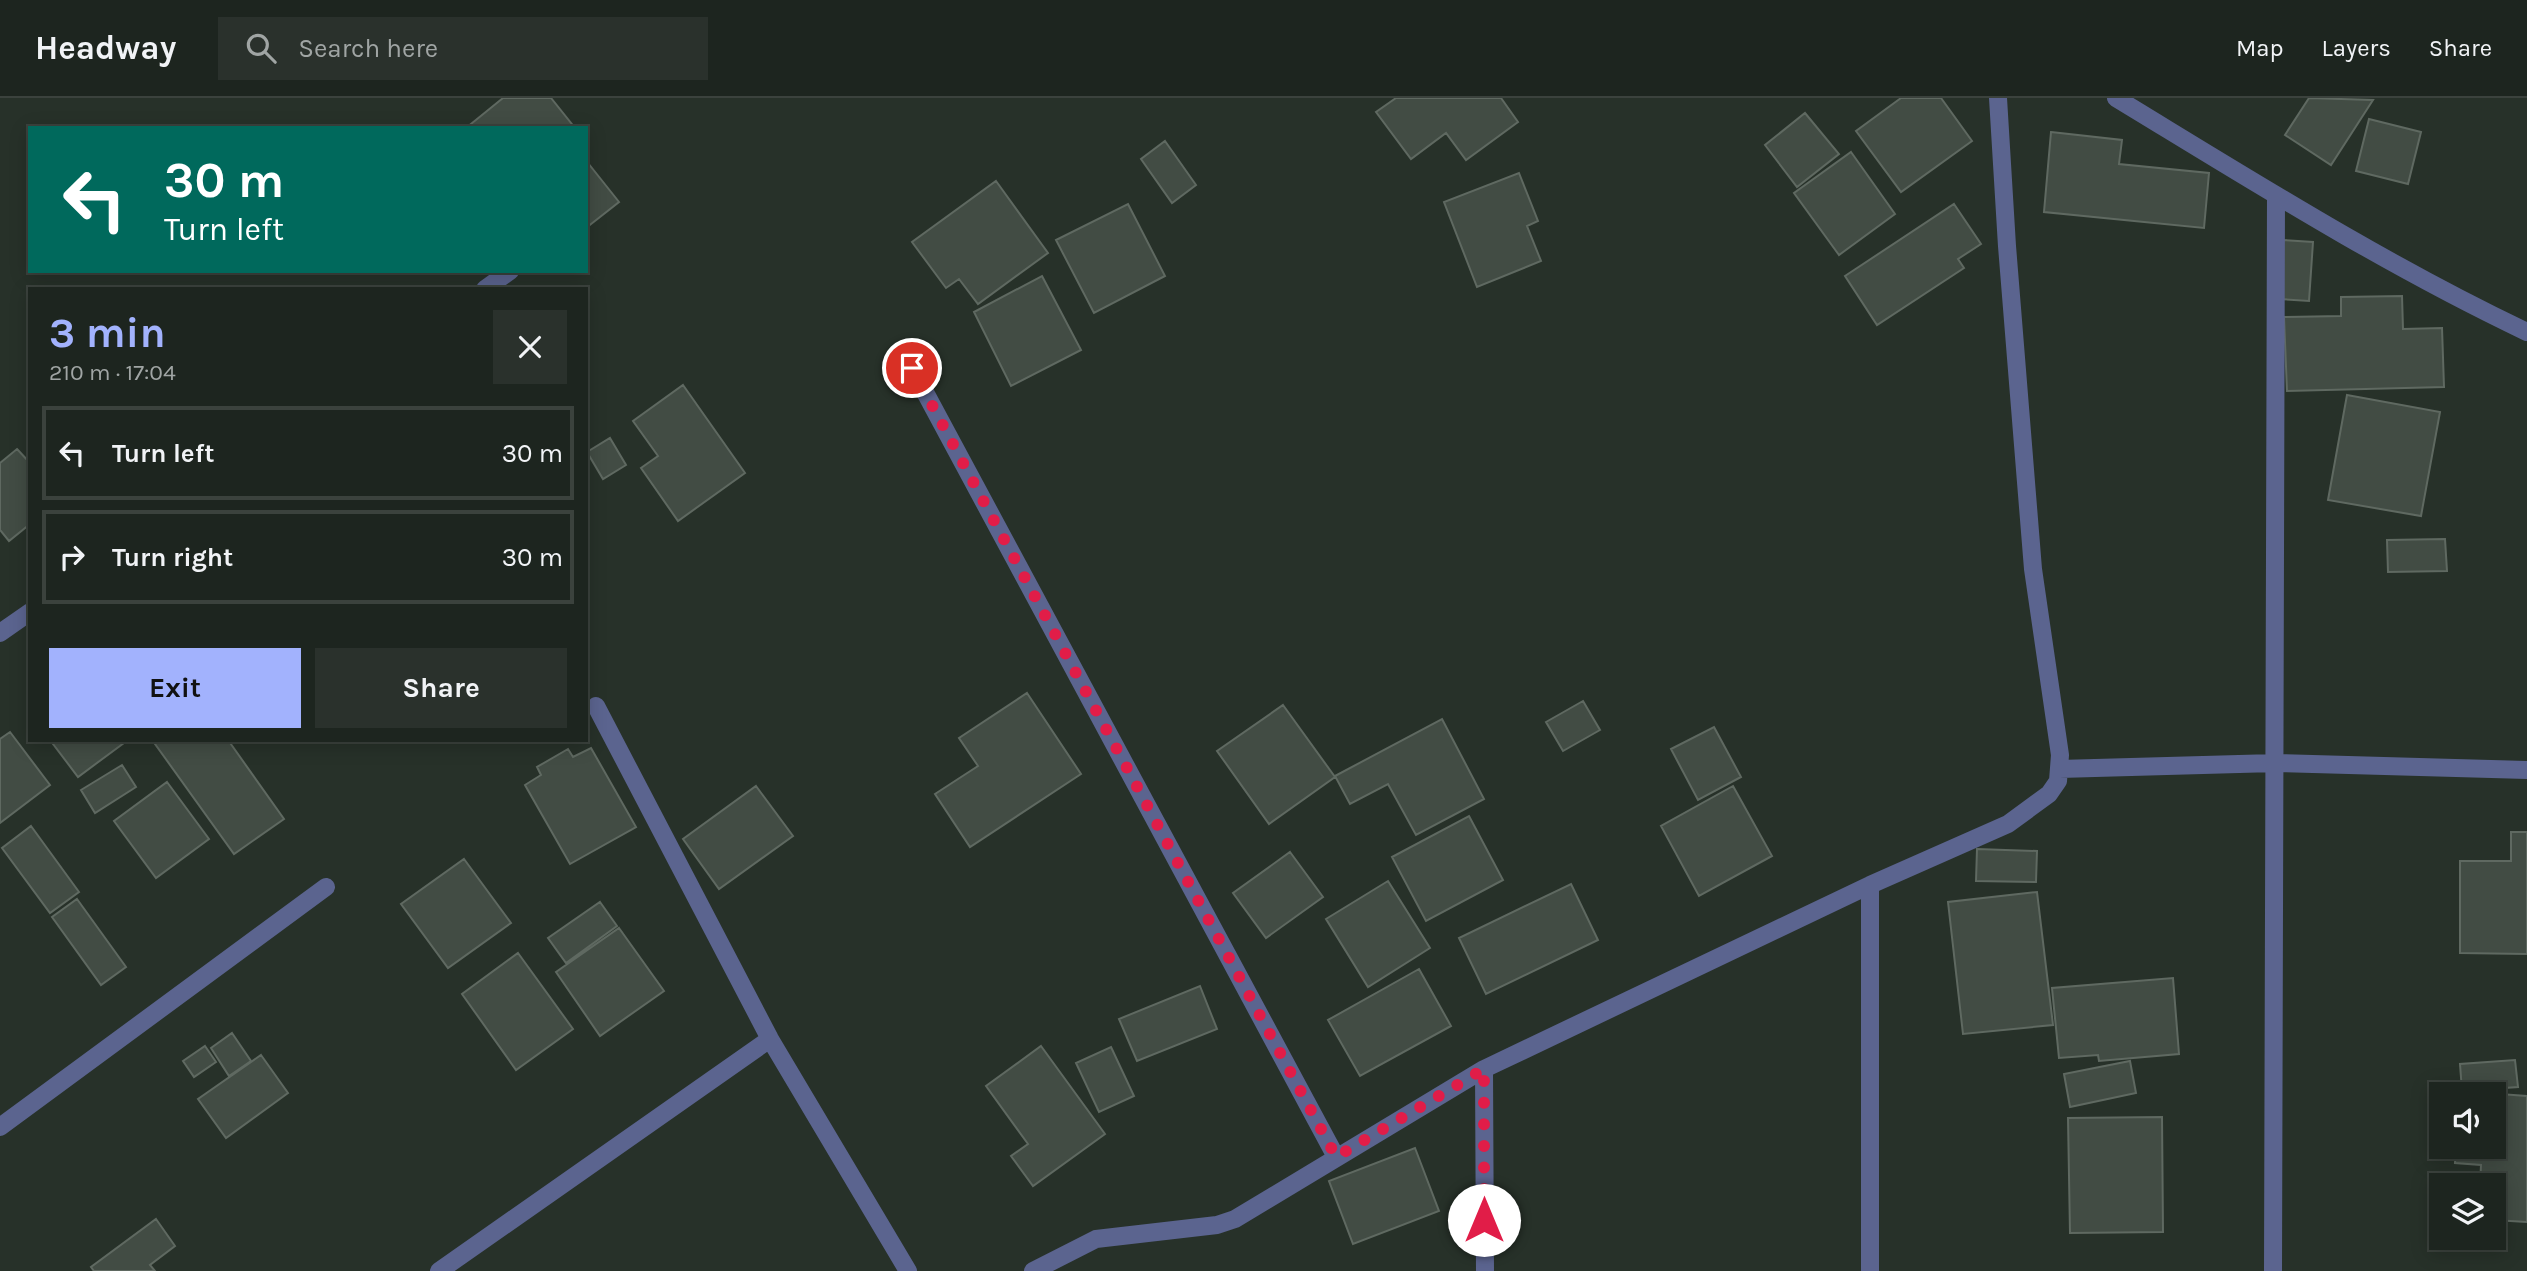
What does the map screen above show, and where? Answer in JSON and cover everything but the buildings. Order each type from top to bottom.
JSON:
[{"type":"street","points":[[1033,1271],[1096,1239],[1217,1225],[1236,1219],[1484,1069],[2027,812],[2049,794],[2057,781],[2060,755],[2033,569],[1998,98]]},
{"type":"street","points":[[2116,98],[2447,294],[2527,332]]},
{"type":"street","points":[[2273,1271],[2276,195]]},
{"type":"street","points":[[488,287],[507,273]]},
{"type":"street","points":[[912,368],[1336,1157]]},
{"type":"street","points":[[0,633],[28,613]]},
{"type":"street","points":[[596,706],[770,1039],[908,1271]]},
{"type":"street","points":[[2059,769],[2275,763],[2527,770]]},
{"type":"street","points":[[1870,885],[1870,1271]]},
{"type":"street","points":[[0,1127],[326,887]]},
{"type":"street","points":[[439,1271],[770,1039]]},
{"type":"street","points":[[1484,1069],[1485,1271]]},
{"type":"route","points":[[912,368],[1336,1157],[1484,1069],[1484,1220]]}]
